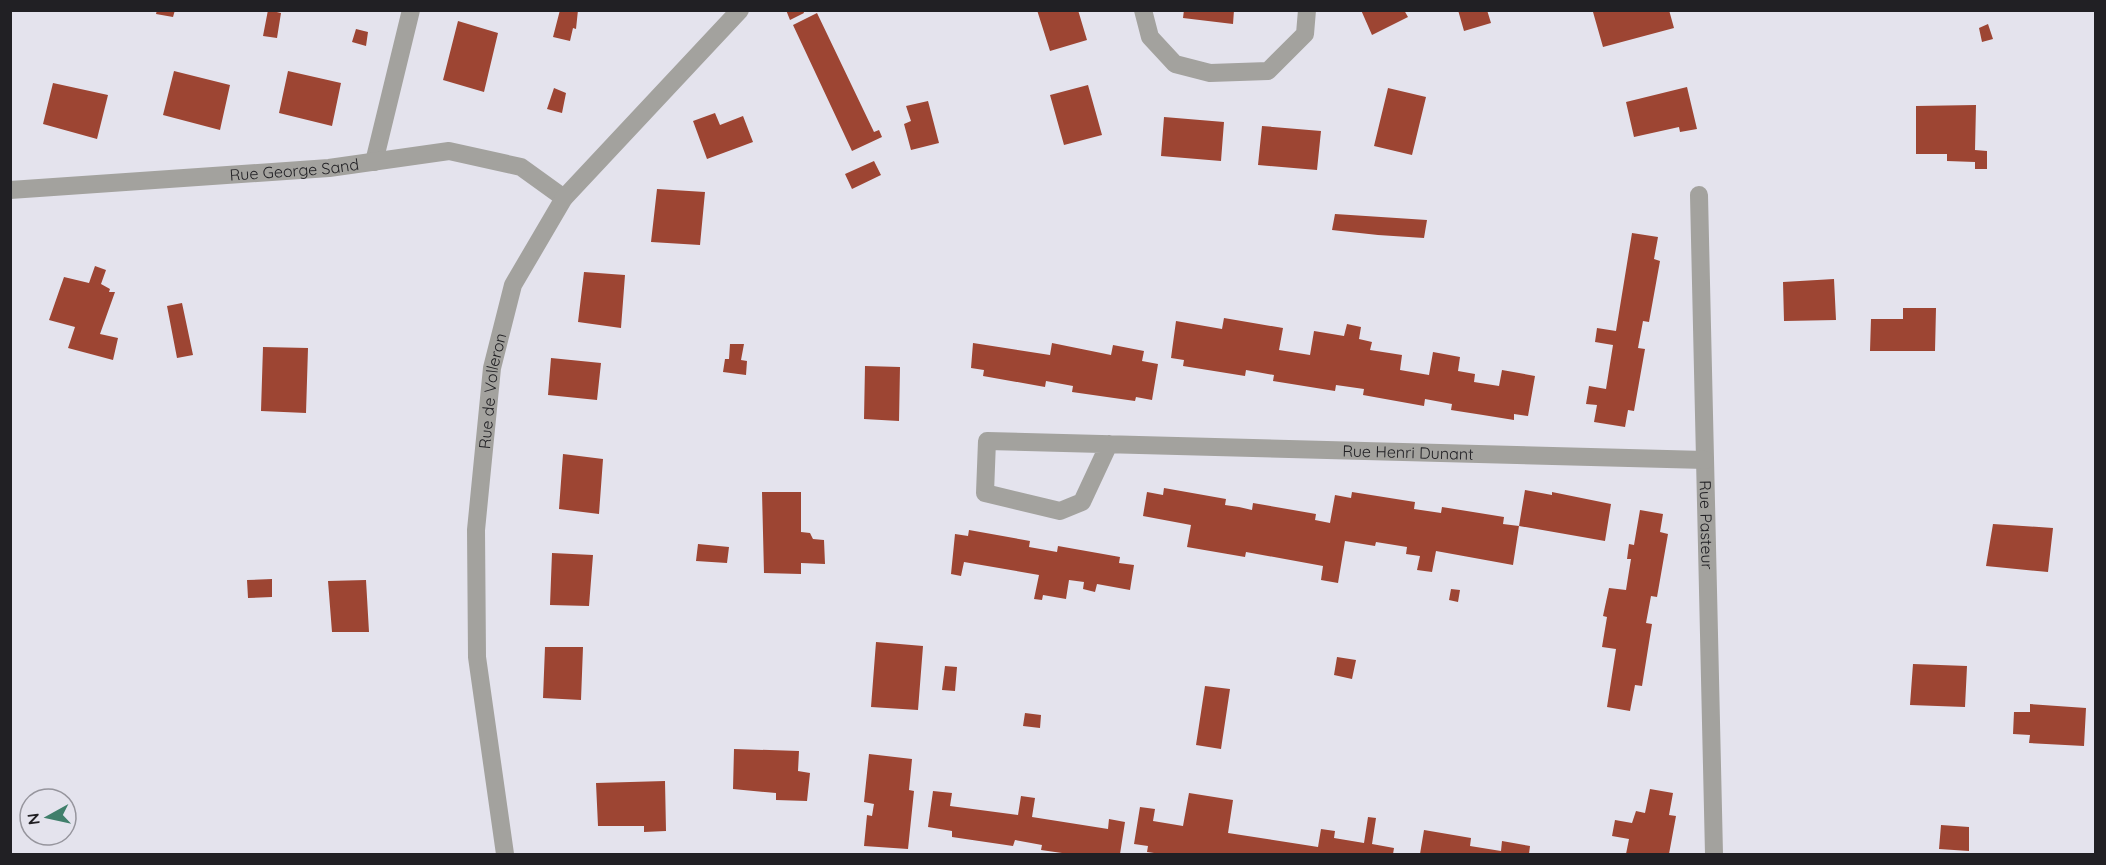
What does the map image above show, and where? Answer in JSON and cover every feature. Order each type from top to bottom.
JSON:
[{"type":"street","points":[[374,162],[411,10]]},
{"type":"street","name":"Rue de Volleron","points":[[505,855],[477,657],[476,530],[492,368],[513,285],[564,198],[741,10]]},
{"type":"street","points":[[1143,10],[1150,37],[1175,64],[1210,73],[1268,71],[1305,34],[1306,10]]},
{"type":"street","name":"Rue George Sand","points":[[10,190],[329,168],[449,151],[521,167],[564,198]]},
{"type":"street","name":"Rue Pasteur","points":[[1699,195],[1714,855]]},
{"type":"street","name":"Rue Henri Dunant","points":[[1109,444],[1082,502],[1060,511],[985,493],[987,441],[1109,444],[1705,460]]},
{"type":"building","points":[[157,10],[175,10],[173,17],[156,14]]},
{"type":"building","points":[[268,10],[281,13],[277,38],[263,36]]},
{"type":"building","points":[[560,10],[578,10],[576,29],[573,28],[570,41],[553,37]]},
{"type":"building","points":[[786,10],[803,10],[804,13],[790,20]]},
{"type":"building","points":[[1037,10],[1078,10],[1087,40],[1050,51]]},
{"type":"building","points":[[1184,10],[1234,10],[1233,24],[1183,18]]},
{"type":"building","points":[[1361,10],[1404,10],[1408,17],[1372,35]]},
{"type":"building","points":[[1458,10],[1487,10],[1491,23],[1464,31]]},
{"type":"building","points":[[1598,10],[1669,10],[1674,28],[1603,47],[1593,12]]},
{"type":"building","points":[[817,13],[874,132],[879,130],[882,137],[852,151],[793,25]]},
{"type":"building","points":[[458,21],[498,33],[484,92],[443,80]]},
{"type":"building","points":[[1988,24],[1993,39],[1982,42],[1979,28]]},
{"type":"building","points":[[356,29],[368,32],[366,46],[352,42]]},
{"type":"building","points":[[174,71],[230,85],[220,130],[163,115]]},
{"type":"building","points":[[288,71],[341,83],[332,126],[279,113]]},
{"type":"building","points":[[53,83],[108,95],[97,139],[43,124]]},
{"type":"building","points":[[1088,85],[1102,135],[1064,145],[1050,95]]},
{"type":"building","points":[[1687,87],[1697,129],[1680,132],[1679,127],[1634,137],[1626,102]]},
{"type":"building","points":[[554,88],[566,93],[562,113],[547,109]]},
{"type":"building","points":[[1388,88],[1426,97],[1412,155],[1374,146]]},
{"type":"building","points":[[928,101],[939,143],[911,150],[904,124],[911,121],[906,106]]},
{"type":"building","points":[[1976,105],[1975,150],[1987,151],[1987,169],[1975,169],[1975,162],[1947,161],[1947,154],[1916,154],[1916,106]]},
{"type":"building","points":[[715,113],[720,125],[743,116],[753,142],[707,159],[693,121]]},
{"type":"building","points":[[1164,117],[1224,122],[1221,161],[1161,156]]},
{"type":"building","points":[[1262,126],[1321,131],[1317,170],[1258,165]]},
{"type":"building","points":[[874,161],[881,175],[852,189],[845,174]]},
{"type":"building","points":[[657,189],[705,192],[700,245],[651,242]]},
{"type":"building","points":[[1335,214],[1427,220],[1424,238],[1378,235],[1332,230]]},
{"type":"building","points":[[1632,233],[1658,237],[1654,259],[1660,261],[1649,322],[1643,321],[1638,348],[1645,349],[1634,411],[1628,410],[1625,427],[1594,422],[1597,405],[1586,404],[1589,386],[1606,389],[1613,345],[1595,342],[1597,328],[1616,331]]},
{"type":"building","points":[[95,266],[106,270],[101,284],[110,289],[109,292],[115,292],[100,334],[118,338],[113,360],[68,348],[75,327],[49,320],[64,277],[89,283]]},
{"type":"building","points":[[584,272],[625,275],[621,328],[578,322]]},
{"type":"building","points":[[1834,279],[1836,320],[1784,321],[1783,282]]},
{"type":"building","points":[[182,303],[193,355],[177,358],[167,306]]},
{"type":"building","points":[[1903,308],[1936,308],[1935,351],[1870,351],[1871,319],[1903,319]]},
{"type":"building","points":[[1224,318],[1283,328],[1279,350],[1310,355],[1314,331],[1344,336],[1347,324],[1361,327],[1359,339],[1372,342],[1370,350],[1402,355],[1400,370],[1429,375],[1433,352],[1460,357],[1458,371],[1475,374],[1474,382],[1499,386],[1502,370],[1535,376],[1528,416],[1514,414],[1514,420],[1451,410],[1452,404],[1425,399],[1424,406],[1363,395],[1364,389],[1336,385],[1335,391],[1273,381],[1274,375],[1246,370],[1245,376],[1183,366],[1184,360],[1171,358],[1176,321],[1222,329]]},
{"type":"building","points":[[973,343],[1050,355],[1052,343],[1111,355],[1113,345],[1144,351],[1142,361],[1158,364],[1152,400],[1136,397],[1135,401],[1072,392],[1073,386],[1046,381],[1045,387],[983,376],[984,370],[971,368]]},
{"type":"building","points":[[730,344],[744,344],[741,360],[747,361],[746,375],[723,372],[725,359],[729,359]]},
{"type":"building","points":[[263,347],[308,348],[306,413],[261,411]]},
{"type":"building","points":[[551,358],[601,363],[597,400],[548,395]]},
{"type":"building","points":[[865,366],[900,367],[899,421],[864,419]]},
{"type":"building","points":[[563,454],[603,459],[599,514],[559,509]]},
{"type":"building","points":[[1164,488],[1226,499],[1225,505],[1252,510],[1253,503],[1316,514],[1315,520],[1330,523],[1335,495],[1351,498],[1352,492],[1415,502],[1414,509],[1441,513],[1442,507],[1504,517],[1503,524],[1519,526],[1513,565],[1436,551],[1432,572],[1417,570],[1420,556],[1406,554],[1407,547],[1376,542],[1375,546],[1345,541],[1338,583],[1321,580],[1323,566],[1246,552],[1245,557],[1187,547],[1191,525],[1143,516],[1147,492],[1163,495]]},
{"type":"building","points":[[1525,490],[1552,495],[1552,492],[1611,504],[1605,541],[1519,526]]},
{"type":"building","points":[[762,492],[801,492],[801,532],[810,533],[813,539],[824,540],[825,564],[801,563],[801,574],[764,573]]},
{"type":"building","points":[[1640,510],[1663,514],[1660,532],[1668,534],[1657,597],[1651,596],[1646,623],[1652,624],[1642,686],[1635,685],[1630,711],[1607,707],[1616,649],[1602,647],[1607,617],[1603,616],[1609,588],[1626,590],[1631,559],[1627,559],[1629,544],[1634,545]]},
{"type":"building","points":[[1993,524],[2053,528],[2048,572],[1986,566]]},
{"type":"building","points":[[969,530],[1030,541],[1029,547],[1057,552],[1058,546],[1120,557],[1119,563],[1134,565],[1130,590],[1097,584],[1095,592],[1083,589],[1084,582],[1069,580],[1066,599],[1043,595],[1042,600],[1034,599],[1039,575],[964,562],[961,576],[951,574],[955,534],[968,536]]},
{"type":"building","points":[[698,544],[729,547],[727,563],[696,561]]},
{"type":"building","points":[[552,553],[593,555],[589,606],[550,605]]},
{"type":"building","points":[[272,579],[272,597],[248,598],[247,580]]},
{"type":"building","points":[[366,580],[369,632],[332,632],[328,581]]},
{"type":"building","points":[[1451,589],[1460,590],[1458,602],[1449,600]]},
{"type":"building","points":[[876,642],[923,646],[918,710],[871,707]]},
{"type":"building","points":[[545,647],[583,647],[581,700],[543,698]]},
{"type":"building","points":[[1337,657],[1356,660],[1352,679],[1334,675]]},
{"type":"building","points":[[1913,664],[1967,666],[1965,707],[1910,705]]},
{"type":"building","points":[[945,666],[957,667],[955,691],[942,690]]},
{"type":"building","points":[[1205,686],[1230,689],[1221,749],[1196,745]]},
{"type":"building","points":[[2030,704],[2086,708],[2084,746],[2029,743],[2030,735],[2013,734],[2014,712],[2030,712]]},
{"type":"building","points":[[1025,713],[1041,715],[1040,728],[1023,726]]},
{"type":"building","points":[[734,749],[799,751],[798,771],[810,773],[807,801],[776,800],[776,793],[733,789]]},
{"type":"building","points":[[869,754],[912,759],[909,790],[914,791],[908,849],[864,846],[867,815],[872,816],[874,804],[864,802]]},
{"type":"building","points":[[665,781],[666,831],[644,832],[644,826],[598,826],[596,783]]},
{"type":"building","points":[[1650,789],[1673,793],[1669,815],[1676,816],[1669,854],[1626,854],[1629,839],[1612,836],[1615,820],[1632,823],[1636,811],[1645,813]]},
{"type":"building","points":[[933,791],[952,793],[950,806],[1018,815],[1021,796],[1035,798],[1032,817],[1108,829],[1109,819],[1125,822],[1120,854],[1069,854],[1041,850],[1042,845],[1015,840],[1013,846],[952,837],[952,831],[928,827]]},
{"type":"building","points":[[1189,793],[1233,800],[1228,833],[1318,847],[1321,829],[1335,831],[1334,838],[1364,843],[1368,817],[1376,818],[1372,844],[1394,848],[1393,854],[1161,854],[1147,852],[1148,846],[1134,844],[1140,807],[1155,809],[1153,821],[1183,826]]},
{"type":"building","points":[[1941,825],[1969,827],[1969,851],[1939,849]]},
{"type":"building","points":[[1424,830],[1471,838],[1470,846],[1501,851],[1502,841],[1530,846],[1529,854],[1420,854]]}]
